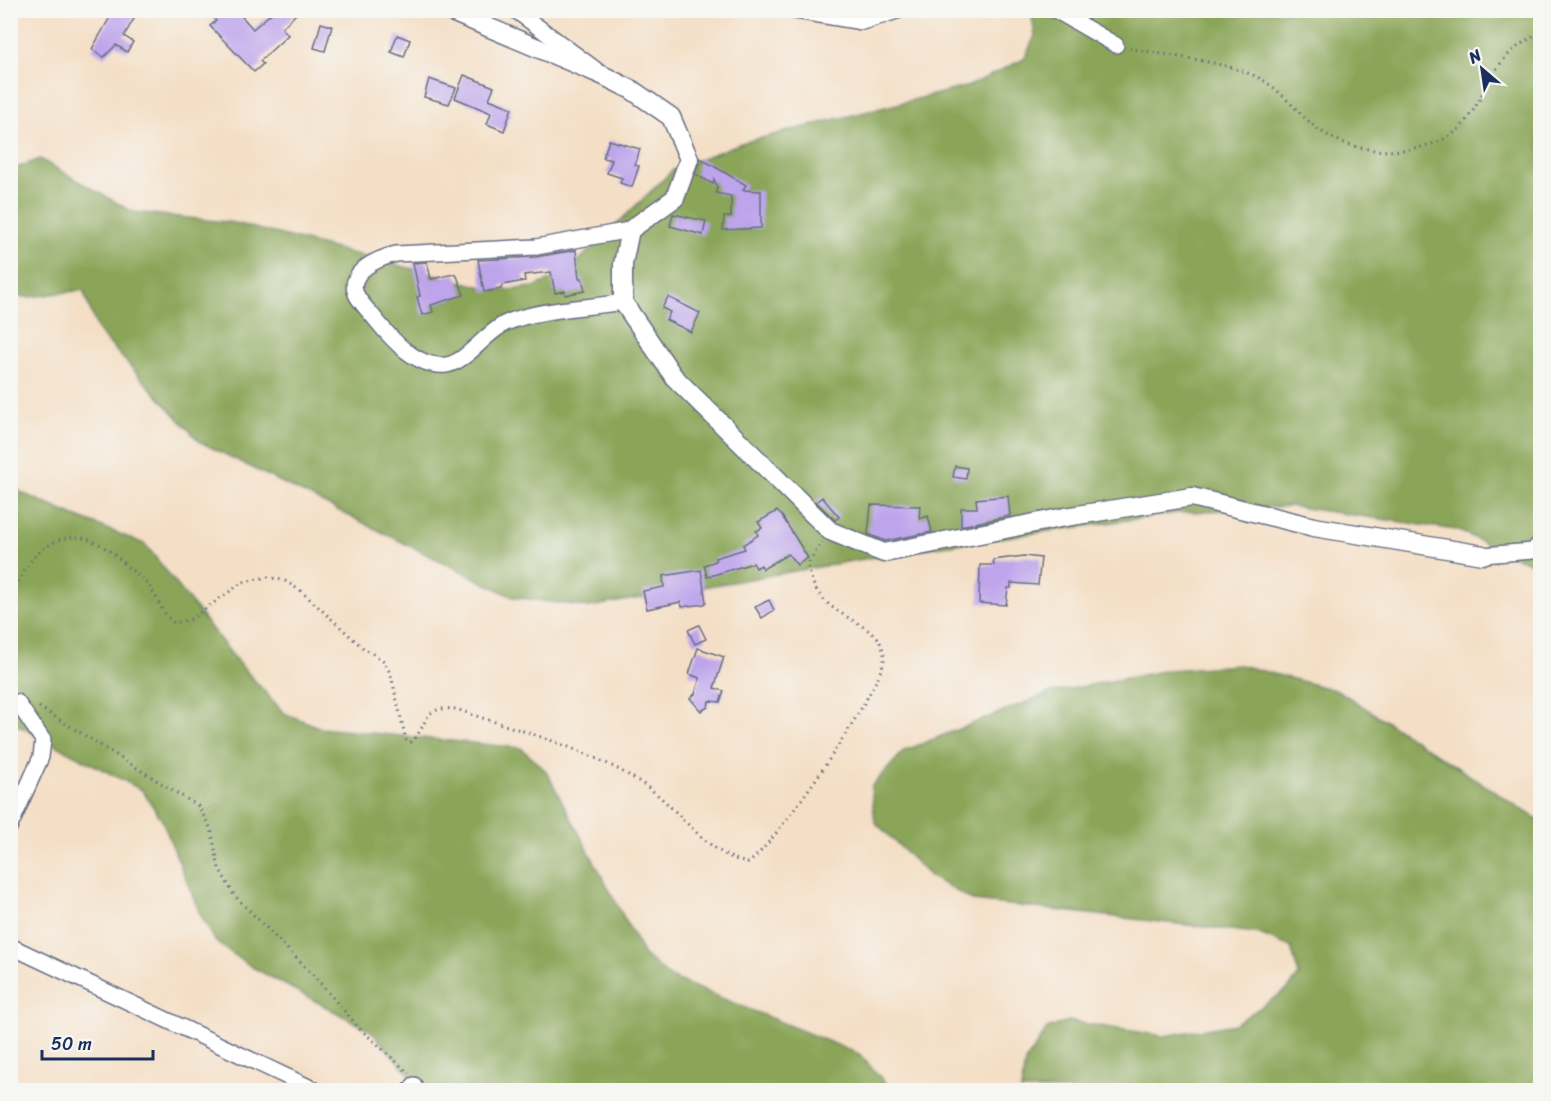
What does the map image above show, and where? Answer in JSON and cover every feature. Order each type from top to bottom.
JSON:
[{"type":"street","points":[[447,10],[602,75],[632,90],[671,117],[689,159],[675,198],[630,230],[536,247],[396,254],[376,259],[362,270],[356,283],[355,294],[385,331],[410,354],[425,362],[446,365],[460,360],[485,336],[506,323],[539,315],[623,302]]},
{"type":"street","points":[[514,10],[578,54],[602,75]]},
{"type":"street","points":[[790,10],[862,22],[900,10]]},
{"type":"street","points":[[1055,10],[1116,45]]},
{"type":"street","points":[[630,230],[623,264],[623,302],[674,377],[830,531],[884,554],[1065,517],[1192,497],[1314,527],[1483,555],[1533,551],[1540,543]]},
{"type":"street","points":[[10,826],[41,757],[43,742],[18,702]]},
{"type":"street","points":[[10,946],[315,1090]]},
{"type":"path","points":[[1116,45],[1225,66],[1259,79],[1315,127],[1340,143],[1392,152],[1418,148],[1444,139],[1458,130],[1483,97],[1501,63],[1530,38],[1540,33]]},
{"type":"path","points":[[10,591],[35,555],[52,543],[70,536],[88,538],[116,555],[149,586],[166,617],[174,623],[190,618],[243,582],[267,577],[285,581],[301,591],[362,646],[384,661],[391,675],[406,740],[410,742],[427,714],[441,708],[456,709],[590,755],[644,785],[705,840],[737,861],[748,863],[758,856],[786,821],[872,693],[884,660],[878,638],[867,628],[828,606],[811,580],[808,564],[830,531]]},
{"type":"path","points":[[18,702],[40,708],[78,729],[198,806],[211,830],[219,868],[234,895],[315,977],[360,1029],[399,1062],[411,1075],[413,1088]]},
{"type":"green space","points":[[1031,11],[1540,11],[1540,568],[1457,530],[1290,506],[1177,513],[921,549],[589,607],[513,597],[200,442],[98,331],[83,290],[29,297],[11,296],[11,170],[40,159],[133,212],[235,223],[498,291],[534,287],[566,273],[673,170],[741,143],[969,86],[1024,59],[1035,36]]},
{"type":"green space","points":[[10,484],[24,494],[145,544],[237,661],[284,713],[321,728],[521,748],[546,771],[644,955],[670,977],[859,1054],[892,1090],[423,1090],[371,1031],[252,967],[216,942],[200,914],[162,820],[142,790],[11,722]]},
{"type":"green space","points":[[1240,665],[1339,691],[1540,821],[1540,1090],[1021,1090],[1025,1062],[1047,1029],[1068,1021],[1164,1036],[1235,1024],[1287,990],[1299,975],[1291,947],[1257,933],[974,901],[931,877],[875,822],[871,787],[904,751],[1049,693],[1168,670]]},
{"type":"building","points":[[114,10],[139,10],[124,36],[133,42],[127,52],[116,45],[104,57],[92,49]]},
{"type":"building","points":[[219,10],[236,10],[253,29],[275,10],[300,10],[282,28],[288,35],[260,61],[263,64],[254,72],[210,26],[216,21],[212,15]]},
{"type":"building","points":[[321,23],[332,26],[325,51],[314,48]]},
{"type":"building","points":[[397,35],[410,40],[404,57],[391,52]]},
{"type":"building","points":[[464,75],[494,87],[489,99],[512,108],[504,131],[487,124],[491,113],[455,98]]},
{"type":"building","points":[[429,79],[456,88],[449,104],[424,97]]},
{"type":"building","points":[[609,140],[640,149],[635,165],[639,166],[632,187],[620,183],[622,178],[607,173],[612,160],[603,158]]},
{"type":"building","points":[[700,158],[746,185],[743,190],[761,191],[761,228],[723,230],[724,217],[731,217],[731,196],[716,193],[717,187],[714,179],[713,184],[695,174]]},
{"type":"building","points":[[673,214],[706,221],[703,235],[670,226]]},
{"type":"building","points":[[576,250],[579,278],[582,278],[585,291],[565,295],[565,291],[555,293],[551,272],[524,275],[525,281],[502,285],[501,289],[484,292],[478,260],[536,257]]},
{"type":"building","points":[[427,262],[431,279],[454,274],[457,276],[464,295],[431,305],[433,312],[422,315],[417,297],[420,296],[413,263]]},
{"type":"building","points":[[668,297],[700,313],[691,332],[666,320],[670,312],[662,308]]},
{"type":"building","points":[[955,466],[967,468],[966,479],[953,477]]},
{"type":"building","points":[[1008,496],[1010,516],[961,526],[961,508],[977,508],[976,499]]},
{"type":"building","points":[[822,497],[839,517],[835,520],[816,502]]},
{"type":"building","points":[[871,505],[920,506],[919,519],[928,516],[932,532],[885,541],[868,534]]},
{"type":"building","points":[[777,511],[808,558],[797,565],[788,554],[763,569],[761,565],[756,568],[753,563],[707,577],[704,565],[716,561],[715,558],[745,549],[743,545],[758,535],[756,531],[762,528],[758,522]]},
{"type":"building","points":[[1024,556],[1041,558],[1038,585],[1011,583],[1011,588],[1008,588],[1006,605],[979,603],[980,565],[994,565],[993,560]]},
{"type":"building","points":[[701,570],[706,602],[704,604],[682,607],[681,602],[647,609],[643,591],[664,587],[663,576]]},
{"type":"building","points":[[769,600],[774,610],[762,618],[755,607]]},
{"type":"building","points":[[699,625],[706,639],[695,644],[688,630]]},
{"type":"building","points":[[698,648],[724,657],[714,688],[724,691],[720,702],[709,701],[708,707],[701,711],[690,698],[695,694],[700,678],[689,674]]}]
